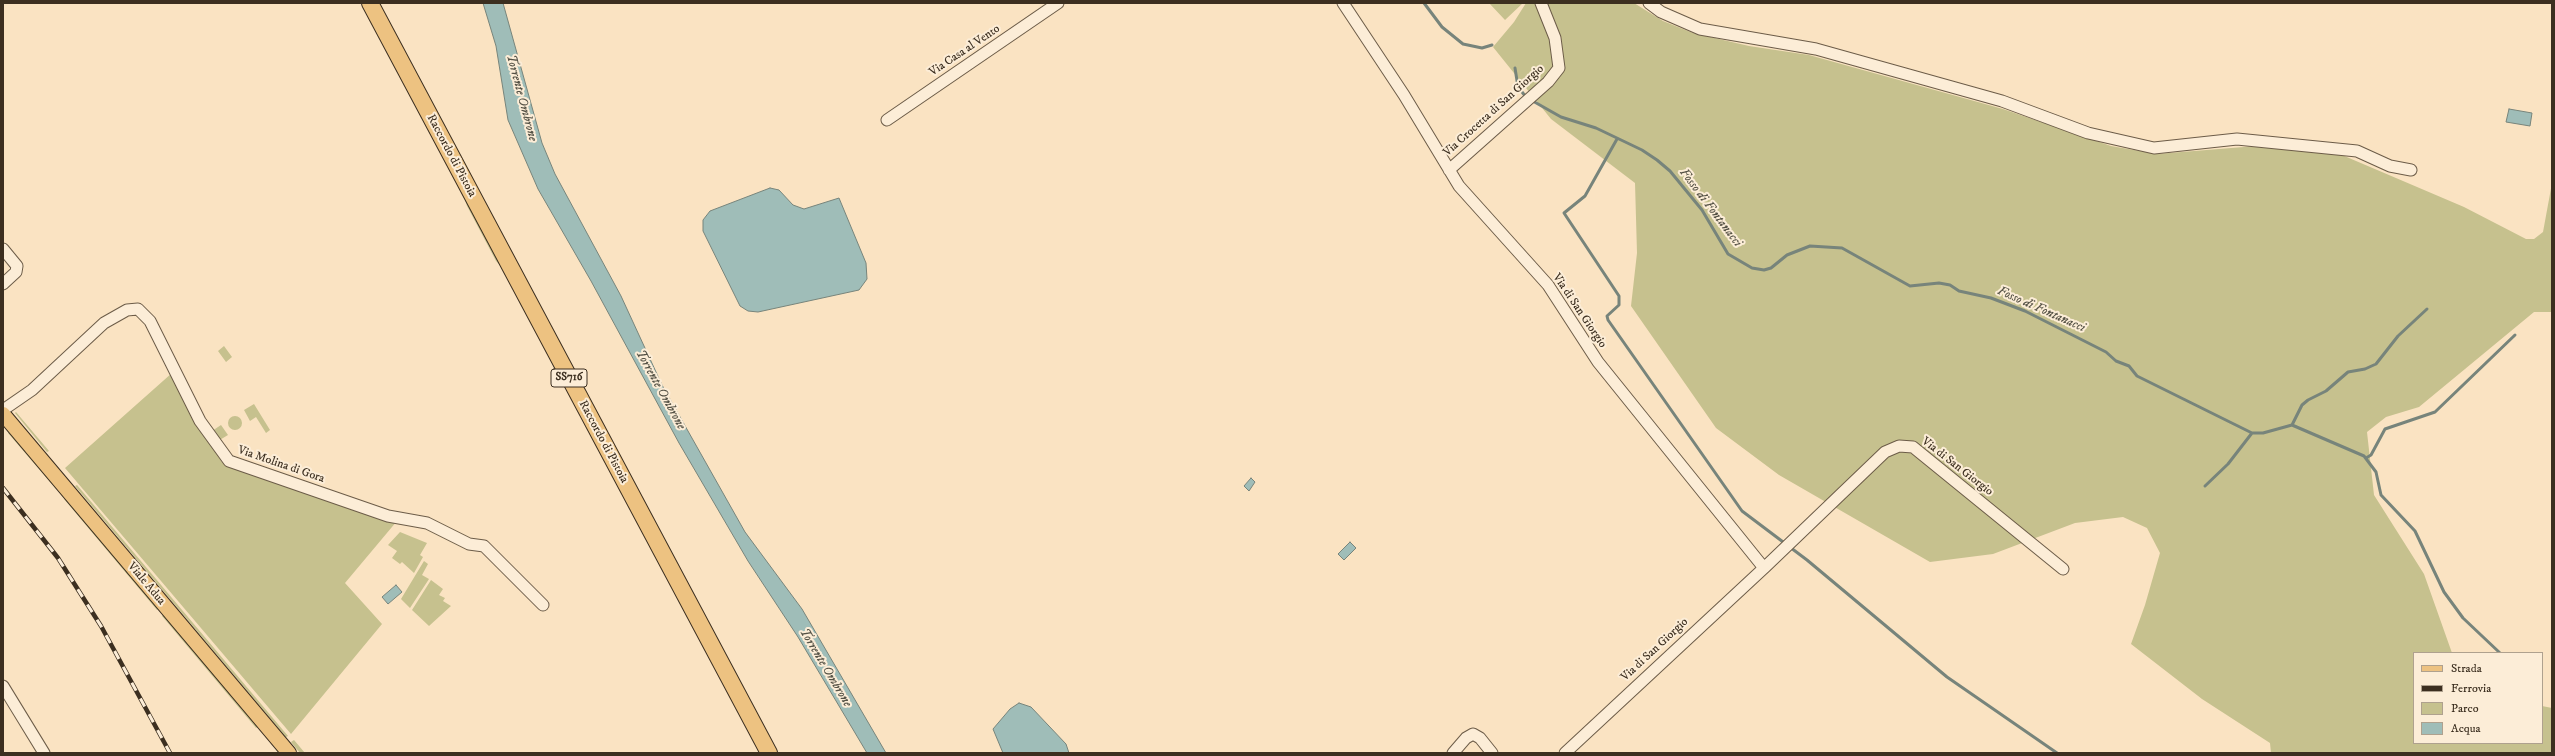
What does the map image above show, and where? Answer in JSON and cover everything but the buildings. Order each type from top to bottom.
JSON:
[{"type":"highway","name":"Raccordo di Pistoia","points":[[370,3],[769,753]]},
{"type":"highway","name":"Raccordo di Pistoia","points":[[382,3],[781,753]]},
{"type":"main road","name":"Viale Adua","points":[[3,414],[289,753]]},
{"type":"street","name":"Via Casa al Vento","points":[[887,120],[1058,3]]},
{"type":"street","name":"Via di San Giorgio","points":[[1342,3],[1404,95],[1465,194],[1548,285],[1598,362],[1764,568]]},
{"type":"street","name":"Via Crocetta di San Giorgio","points":[[1449,170],[1548,82],[1559,68],[1555,38],[1541,3]]},
{"type":"street","points":[[1649,3],[1661,12],[1700,29],[1816,49],[2002,101],[2088,133],[2146,147],[2154,148],[2237,139],[2357,151],[2390,166],[2411,170]]},
{"type":"street","points":[[3,249],[17,266],[16,272],[3,284]]},
{"type":"street","name":"Via Molina di Gora","points":[[3,410],[32,390],[104,323],[127,310],[138,309],[150,321],[200,421],[229,461],[388,516],[427,523],[469,544],[484,546],[543,604]]},
{"type":"street","name":"Via di San Giorgio","points":[[1565,753],[1764,568],[1885,452],[1899,446],[1913,447],[2063,569]]},
{"type":"street","points":[[3,686],[44,753]]},
{"type":"street","points":[[1453,753],[1466,738],[1473,734],[1480,738],[1492,753]]},
{"type":"green space","points":[[1489,3],[1523,3],[1505,20]]},
{"type":"green space","points":[[1526,3],[1634,3],[1663,21],[1693,33],[1749,46],[1809,55],[2003,109],[2111,146],[2157,154],[2256,146],[2342,155],[2464,207],[2526,239],[2534,239],[2543,232],[2552,183],[2552,312],[2534,312],[2419,407],[2386,417],[2367,432],[2374,495],[2424,574],[2452,652],[2413,652],[2413,744],[2543,744],[2543,706],[2552,708],[2552,753],[2271,753],[2270,743],[2202,699],[2131,644],[2145,605],[2160,553],[2147,528],[2123,517],[2075,523],[1993,554],[1930,562],[1779,475],[1716,428],[1631,306],[1637,253],[1635,183],[1551,119],[1493,47],[1514,22]]},
{"type":"green space","points":[[460,186],[505,271],[496,261],[467,206]]},
{"type":"green space","points":[[224,346],[232,357],[226,362],[218,351]]},
{"type":"green space","points":[[172,373],[197,423],[222,462],[262,478],[397,521],[345,583],[382,624],[291,734],[65,468]]},
{"type":"green space","points":[[254,404],[270,430],[266,433],[256,417],[250,421],[244,410]]},
{"type":"green space","points":[[16,412],[49,451],[47,452],[15,413]]},
{"type":"green space","points":[[235,416],[240,418],[242,423],[240,428],[235,430],[230,428],[228,423],[230,418]]},
{"type":"green space","points":[[221,425],[228,435],[218,441],[212,431]]},
{"type":"green space","points":[[11,431],[58,487],[56,489],[8,433]]},
{"type":"green space","points":[[77,485],[288,736],[286,737],[75,486]]},
{"type":"green space","points":[[66,497],[159,608],[157,610],[64,499]]},
{"type":"green space","points":[[400,532],[427,543],[420,555],[423,557],[414,573],[402,562],[400,564],[392,558],[397,551],[388,545]]},
{"type":"green space","points":[[424,561],[428,564],[422,575],[429,579],[410,608],[401,599]]},
{"type":"green space","points":[[431,580],[443,589],[439,595],[445,598],[443,601],[451,606],[429,626],[412,610]]},
{"type":"green space","points":[[164,614],[259,726],[256,728],[162,616]]},
{"type":"green space","points":[[294,740],[305,753],[300,753],[291,742]]},
{"type":"water","name":"Torrente Ombrone","points":[[483,3],[503,3],[542,143],[555,174],[621,296],[662,385],[745,532],[802,609],[886,753],[867,753],[798,637],[748,561],[679,443],[591,281],[538,189],[508,120],[496,46]]},
{"type":"water","points":[[2509,109],[2532,113],[2530,126],[2506,122]]},
{"type":"water","points":[[770,188],[779,190],[793,205],[804,209],[839,198],[866,263],[867,279],[859,290],[758,312],[748,311],[740,306],[703,231],[703,220],[710,211]]},
{"type":"water","points":[[1251,478],[1255,482],[1249,491],[1244,486]]},
{"type":"water","points":[[1350,542],[1356,548],[1344,560],[1338,554]]},
{"type":"water","points":[[396,585],[402,592],[388,604],[382,597]]},
{"type":"water","points":[[1019,703],[1031,707],[1066,744],[1069,753],[1003,753],[993,729],[1010,709]]},
{"type":"waterway","name":"Fosso di Fontanacci","points":[[1424,3],[1442,27],[1463,44],[1482,48],[1492,45]]},
{"type":"waterway","name":"Fosso di Fontanacci","points":[[1515,68],[1518,87],[1526,97]]},
{"type":"waterway","name":"Fosso di Fontanacci","points":[[1531,100],[1561,117],[1596,128],[1642,150],[1657,160],[1670,171],[1702,210],[1728,254],[1752,268],[1764,270],[1771,268],[1787,255],[1810,246],[1842,248],[1910,286],[1939,283],[1950,285],[1959,291],[1991,298],[2025,311],[2106,352],[2116,361],[2129,366],[2137,376],[2252,433],[2263,433],[2292,425],[2364,456],[2376,472],[2381,495],[2415,531],[2444,592],[2463,618],[2499,652]]},
{"type":"waterway","points":[[1617,139],[1585,196],[1564,213],[1619,296],[1619,305],[1607,316],[1608,320],[1742,511],[1807,560],[1947,677],[2057,753]]},
{"type":"waterway","points":[[2292,425],[2302,405],[2308,400],[2326,391],[2348,372],[2365,369],[2376,364],[2398,336],[2427,309]]},
{"type":"waterway","points":[[2366,458],[2371,455],[2385,429],[2435,412],[2515,335]]},
{"type":"waterway","points":[[2205,486],[2228,464],[2252,433]]},
{"type":"railway","points":[[3,488],[58,558],[101,626],[170,753]]}]
